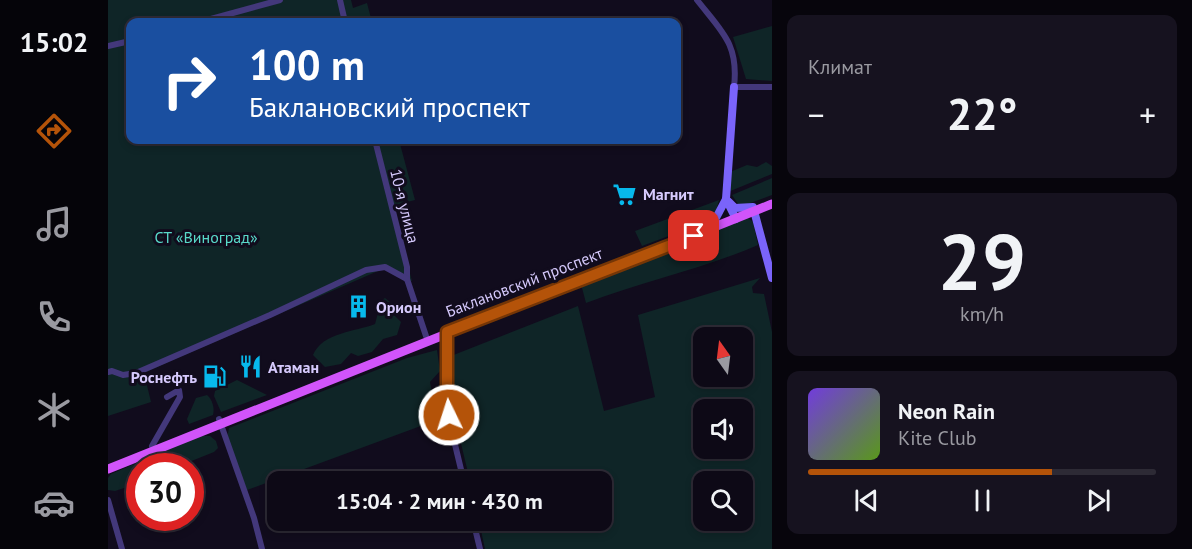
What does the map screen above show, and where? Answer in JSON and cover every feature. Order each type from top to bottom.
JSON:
[{"type":"main road","name":"Баклановский проспект","points":[[220,421],[426,336],[447,330],[735,217],[772,200]]},
{"type":"main road","name":"Баклановский проспект","points":[[754,209],[772,204]]},
{"type":"main road","name":"Баклановский проспект","points":[[220,421],[706,226],[735,217]]},
{"type":"main road","points":[[108,463],[220,421]]},
{"type":"main road","points":[[108,469],[220,421]]},
{"type":"street","points":[[215,18],[280,0]]},
{"type":"street","points":[[340,0],[344,18]]},
{"type":"street","points":[[697,0],[728,40],[733,50],[736,67],[726,199],[716,218],[706,226]]},
{"type":"street","points":[[108,46],[126,42]]},
{"type":"street","points":[[734,87],[772,87]]},
{"type":"street","name":"10-я улица","points":[[376,144],[407,279],[426,336]]},
{"type":"street","points":[[726,199],[735,208],[754,209],[772,278]]},
{"type":"street","points":[[726,199],[735,217]]},
{"type":"street","points":[[108,372],[123,375],[136,373],[270,315],[366,270],[385,267],[407,279]]},
{"type":"street","points":[[447,330],[447,398],[461,471]]},
{"type":"street","points":[[152,446],[180,397],[179,390],[167,397]]},
{"type":"street","points":[[220,421],[254,518],[262,549]]},
{"type":"street","points":[[108,500],[122,549]]},
{"type":"street","points":[[476,531],[480,549]]},
{"type":"green space","name":"СТ «Виноград»","points":[[108,0],[351,0],[353,8],[367,3],[371,18],[126,18],[126,144],[400,144],[415,200],[392,206],[412,281],[401,278],[385,268],[175,359],[144,373],[151,402],[108,416]]},
{"type":"green space","points":[[772,26],[772,81],[746,79],[733,37]]},
{"type":"green space","points":[[766,162],[772,166],[772,174],[728,192],[730,172],[747,165],[757,167]]},
{"type":"green space","points":[[772,178],[772,195],[742,206],[732,195]]},
{"type":"green space","points":[[719,200],[715,215],[706,222],[642,246],[635,231]]},
{"type":"green space","points":[[747,217],[753,222],[758,245],[586,303],[581,284]]},
{"type":"green space","points":[[760,278],[752,287],[753,293],[764,294],[772,332],[772,549],[485,549],[481,531],[612,531],[612,471],[468,471],[452,406],[451,356],[578,306],[604,411],[655,397],[638,315]]},
{"type":"green space","points":[[385,298],[391,303],[394,315],[401,322],[397,335],[383,339],[372,352],[358,356],[351,353],[341,364],[325,367],[313,355],[318,347],[332,337],[375,324],[379,302]]},
{"type":"green space","points":[[437,350],[440,371],[430,382],[437,420],[299,471],[267,471],[267,483],[247,490],[227,438],[229,428],[407,358]]},
{"type":"green space","points":[[237,380],[267,395],[221,412],[214,396],[215,391]]},
{"type":"green space","points":[[207,395],[213,404],[213,415],[189,424],[187,419],[196,398]]},
{"type":"green space","points":[[200,436],[210,436],[216,441],[218,448],[204,456],[204,453],[160,453]]},
{"type":"green space","points":[[126,468],[126,487],[115,491],[108,490],[108,478],[111,474]]},
{"type":"place","name":"Магнит","points":[[625,194]]},
{"type":"place","name":"Орион","points":[[358,307]]},
{"type":"place","name":"Атаман","points":[[250,367]]},
{"type":"place","name":"Роснефть","points":[[215,377]]},
{"type":"route","points":[[449,415],[447,332],[506,311],[694,236]]}]
